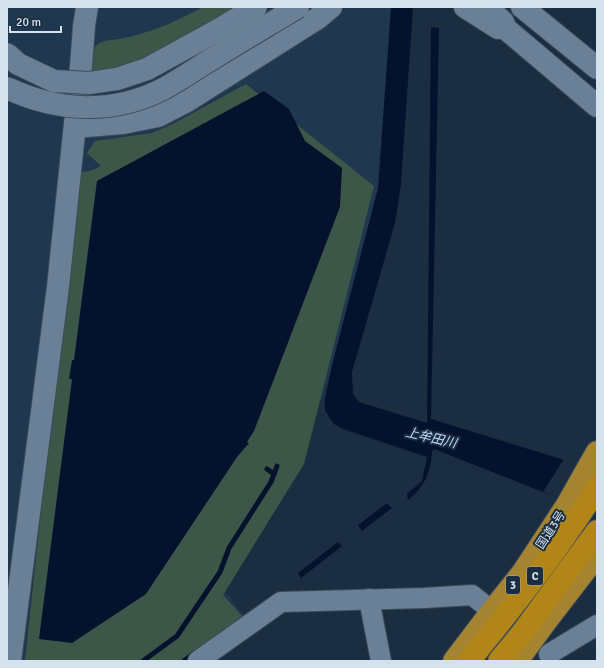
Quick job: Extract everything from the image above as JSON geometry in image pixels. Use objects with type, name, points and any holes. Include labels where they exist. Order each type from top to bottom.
[{"type":"highway","name":"国道3号","points":[[454,661],[523,572],[567,505],[594,458]]},
{"type":"highway","name":"C","points":[[469,661],[504,619],[586,507],[597,488]]},
{"type":"highway","name":"C","points":[[499,661],[522,633],[597,531]]},
{"type":"highway","points":[[517,661],[597,555]]},
{"type":"street","points":[[10,661],[59,280],[87,7]]},
{"type":"street","points":[[7,54],[18,64],[54,81],[89,83],[117,78],[147,69],[220,30],[256,7]]},
{"type":"street","points":[[7,88],[30,97],[58,105],[86,108],[112,106],[141,98],[165,88],[298,7]]},
{"type":"street","points":[[75,127],[123,123],[158,116],[187,101],[318,18],[331,7]]},
{"type":"street","points":[[465,7],[498,28],[506,29]]},
{"type":"street","points":[[487,7],[503,22],[506,29],[597,106]]},
{"type":"street","points":[[522,7],[597,68]]},
{"type":"street","points":[[198,661],[281,602],[424,598],[472,595],[492,611]]},
{"type":"street","points":[[369,599],[380,661]]},
{"type":"street","points":[[532,641],[552,658],[597,625]]},
{"type":"shaded area","points":[[7,7],[396,7],[374,244],[299,466],[220,584],[244,616],[181,661],[7,661]]},
{"type":"green space","points":[[203,7],[246,7],[148,58],[118,69],[86,71],[91,53],[100,43],[141,34],[173,22]]},
{"type":"green space","points":[[246,84],[374,186],[304,464],[223,595],[245,619],[189,661],[25,661],[54,390],[81,172],[90,171],[101,166],[87,153],[95,141],[152,133],[173,124]]},
{"type":"water","name":"上牟田川","points":[[391,7],[413,7],[401,184],[395,223],[352,372],[353,394],[359,402],[427,423],[431,27],[439,28],[431,419],[597,470],[597,511],[543,492],[434,449],[426,479],[414,495],[408,500],[407,494],[422,481],[427,457],[343,429],[334,424],[325,410],[325,399],[332,365],[378,188]]},
{"type":"water","points":[[264,91],[289,109],[305,141],[342,168],[340,207],[254,431],[247,442],[249,443],[237,457],[146,594],[72,643],[39,639],[72,379],[69,379],[72,360],[74,360],[97,181]]},
{"type":"water","points":[[387,503],[392,508],[362,531],[358,525]]},
{"type":"water","points":[[338,542],[342,546],[301,578],[298,573]]},
{"type":"pier","points":[[564,459],[593,468],[597,467],[597,513],[570,504],[571,502],[543,492]]},
{"type":"waterway","points":[[143,661],[177,636],[220,572],[229,548],[271,482],[277,466]]},
{"type":"waterway","points":[[267,469],[274,474]]},
{"type":"waterway","points":[[184,661],[193,654]]}]
